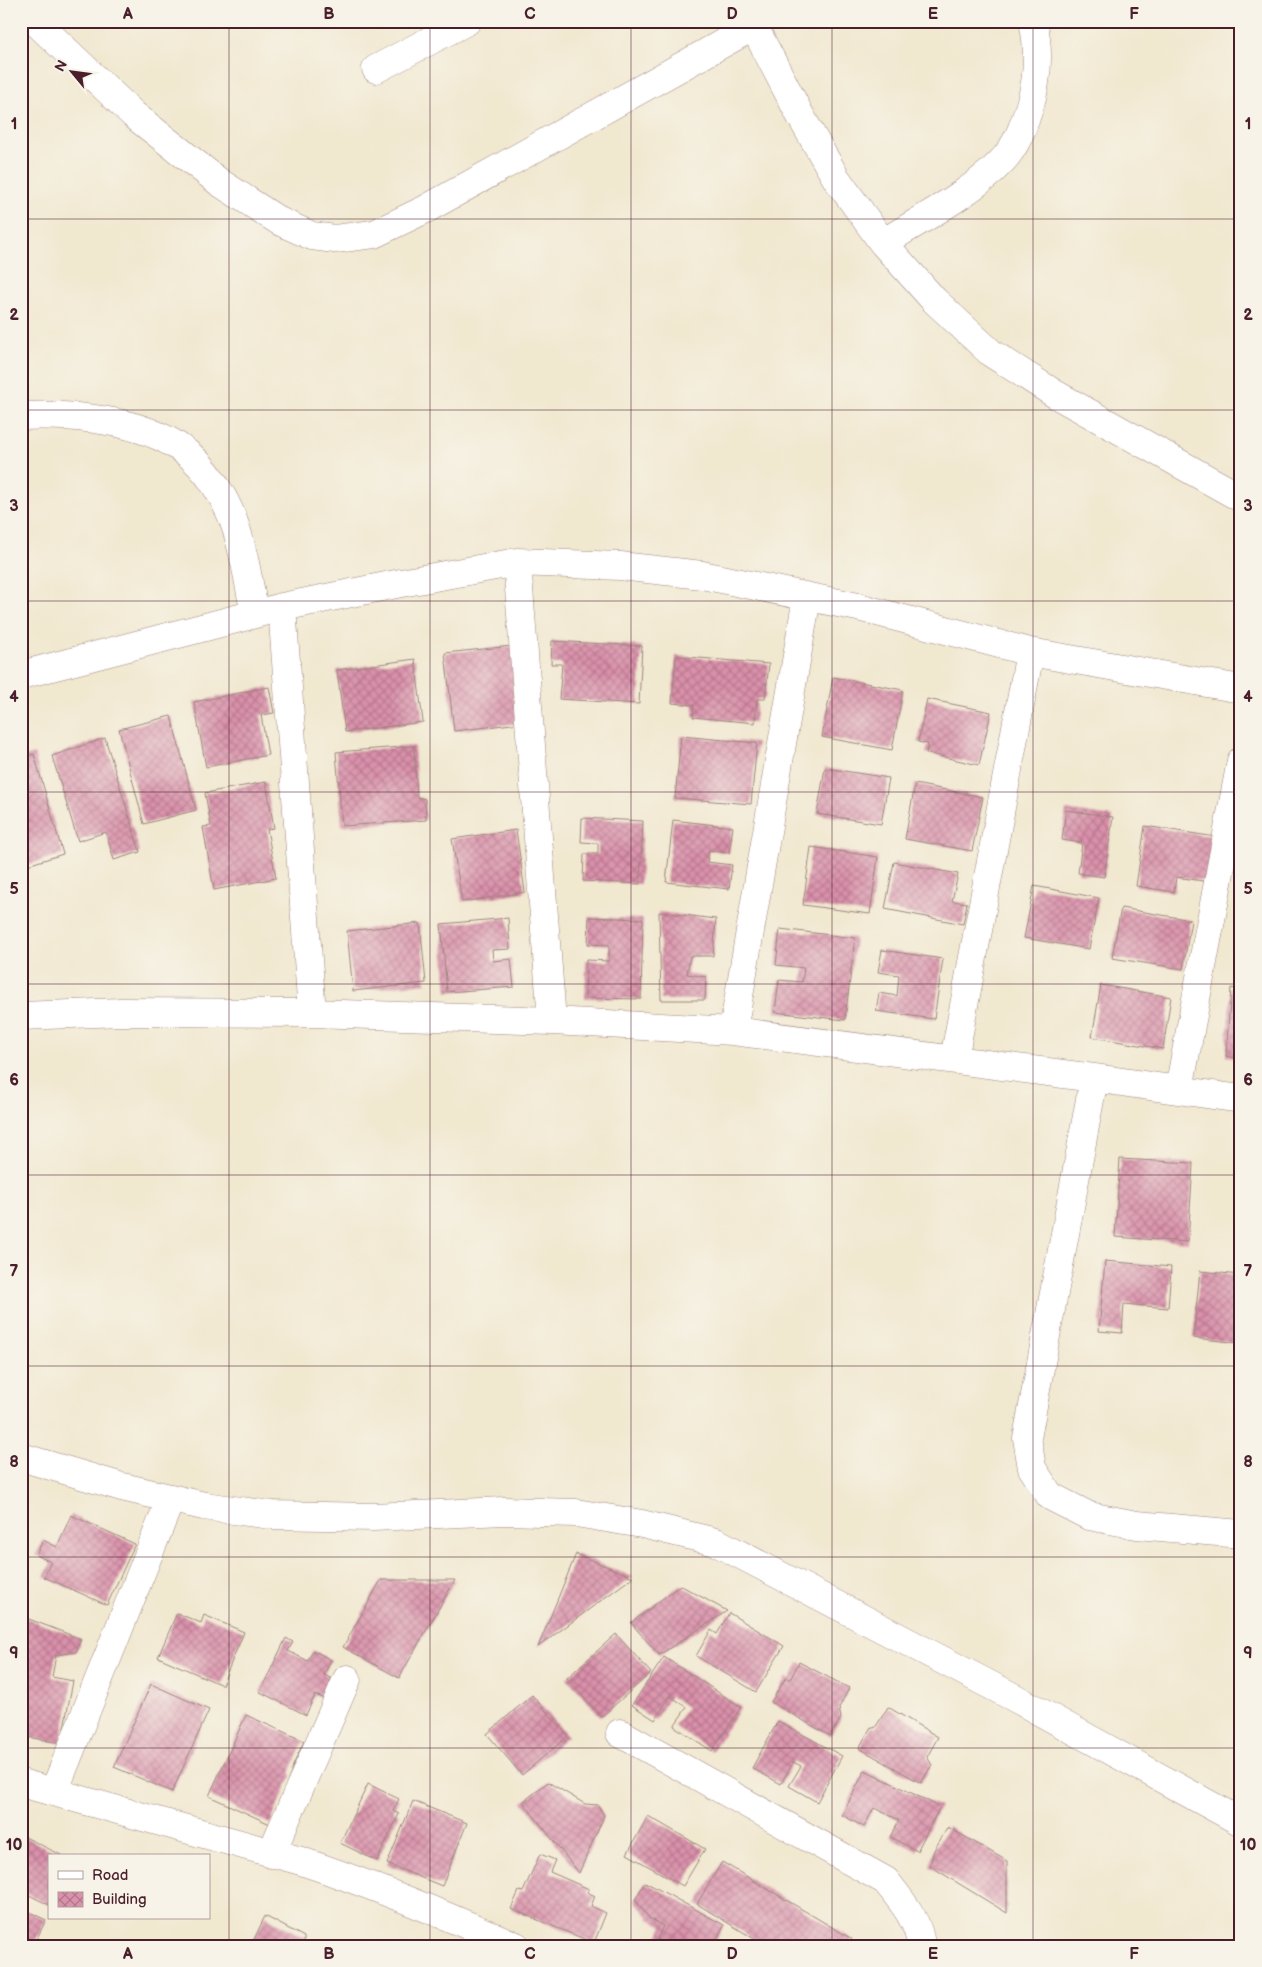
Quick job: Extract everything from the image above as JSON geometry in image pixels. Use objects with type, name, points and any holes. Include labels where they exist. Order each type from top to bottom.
[{"type":"street","points":[[35,21],[134,115],[219,182],[279,221],[312,236],[335,239],[374,234],[426,209],[752,24],[836,178],[883,242],[934,300],[991,353],[1055,394],[1212,484],[1241,498]]},
{"type":"street","points":[[376,70],[467,21]]},
{"type":"street","points":[[883,242],[979,182],[1009,153],[1023,126],[1036,85],[1036,36],[1033,21]]},
{"type":"street","points":[[21,416],[80,418],[123,423],[157,436],[183,449],[202,467],[217,487],[236,527],[255,614]]},
{"type":"street","points":[[1212,484],[1241,516]]},
{"type":"street","points":[[21,675],[282,607],[517,562],[620,566],[702,575],[858,607],[1030,652],[1241,689]]},
{"type":"street","points":[[517,562],[552,1021]]},
{"type":"street","points":[[733,1031],[807,597]]},
{"type":"street","points":[[282,607],[312,1013]]},
{"type":"street","points":[[954,1059],[1030,652]]},
{"type":"street","points":[[1179,1089],[1241,761]]},
{"type":"street","points":[[21,1016],[122,1012],[312,1013],[552,1021],[733,1031],[1179,1089],[1241,1099]]},
{"type":"street","points":[[1094,1078],[1028,1438],[1032,1468],[1050,1496],[1089,1516],[1137,1525],[1241,1534]]},
{"type":"street","points":[[21,1457],[122,1487],[204,1506],[271,1515],[374,1518],[504,1511],[576,1513],[642,1524],[716,1542],[1015,1698],[1241,1822]]},
{"type":"street","points":[[54,1792],[171,1498]]},
{"type":"street","points":[[271,1854],[348,1679]]},
{"type":"street","points":[[620,1733],[886,1881],[910,1913],[920,1935],[921,1946]]},
{"type":"street","points":[[21,1783],[338,1872],[401,1896],[516,1946]]},
{"type":"building","points":[[552,641],[642,646],[639,704],[559,699],[562,664],[551,664]]},
{"type":"building","points":[[512,646],[520,723],[454,731],[445,653]]},
{"type":"building","points":[[676,656],[769,664],[765,699],[757,699],[755,723],[693,717],[694,705],[672,703]]},
{"type":"building","points":[[415,659],[423,722],[345,732],[337,670]]},
{"type":"building","points":[[833,677],[903,690],[892,750],[822,737]]},
{"type":"building","points":[[269,687],[274,713],[261,715],[268,755],[206,767],[194,702]]},
{"type":"building","points":[[927,699],[991,712],[979,765],[926,753],[928,744],[918,742]]},
{"type":"building","points":[[171,716],[196,810],[144,824],[119,729]]},
{"type":"building","points":[[681,736],[757,743],[751,804],[675,798]]},
{"type":"building","points":[[105,738],[140,852],[114,860],[106,832],[78,841],[52,756]]},
{"type":"building","points":[[414,746],[417,797],[425,799],[426,820],[342,826],[336,752]]},
{"type":"building","points":[[34,754],[63,854],[21,867],[21,758]]},
{"type":"building","points":[[825,768],[889,778],[881,824],[817,814]]},
{"type":"building","points":[[266,782],[274,828],[267,829],[276,878],[214,890],[203,827],[211,826],[205,793]]},
{"type":"building","points":[[915,784],[983,797],[972,851],[905,839]]},
{"type":"building","points":[[1066,810],[1113,817],[1104,877],[1078,873],[1082,843],[1062,840]]},
{"type":"building","points":[[582,818],[643,821],[640,884],[583,881],[584,854],[598,854],[598,843],[581,842]]},
{"type":"building","points":[[673,820],[733,827],[729,853],[709,850],[707,862],[732,865],[729,889],[666,882]]},
{"type":"building","points":[[1145,826],[1216,837],[1210,882],[1176,877],[1174,892],[1136,886]]},
{"type":"building","points":[[516,830],[525,892],[462,902],[452,839]]},
{"type":"building","points":[[811,847],[878,857],[870,914],[803,905]]},
{"type":"building","points":[[894,862],[958,874],[952,901],[967,903],[963,924],[885,909]]},
{"type":"building","points":[[1034,886],[1099,898],[1089,949],[1024,938]]},
{"type":"building","points":[[1121,908],[1191,920],[1183,969],[1112,958]]},
{"type":"building","points":[[659,912],[716,919],[713,956],[690,956],[687,974],[706,977],[705,1000],[661,1000]]},
{"type":"building","points":[[589,917],[643,919],[641,999],[585,998],[586,960],[609,961],[609,945],[588,944]]},
{"type":"building","points":[[508,918],[510,949],[492,950],[493,961],[511,959],[514,987],[447,992],[441,924]]},
{"type":"building","points":[[420,923],[426,983],[353,991],[347,931]]},
{"type":"building","points":[[780,929],[855,938],[845,1020],[775,1012],[779,980],[802,982],[804,968],[776,965]]},
{"type":"building","points":[[882,950],[943,959],[934,1019],[876,1011],[879,993],[897,996],[899,975],[878,972]]},
{"type":"building","points":[[1101,985],[1171,997],[1163,1049],[1092,1037]]},
{"type":"building","points":[[1231,988],[1241,990],[1241,1059],[1226,1056]]},
{"type":"building","points":[[1120,1159],[1193,1163],[1188,1242],[1115,1237]]},
{"type":"building","points":[[1105,1261],[1171,1267],[1168,1308],[1124,1304],[1122,1333],[1099,1331]]},
{"type":"building","points":[[1200,1271],[1241,1275],[1241,1343],[1193,1338]]},
{"type":"building","points":[[71,1515],[135,1544],[107,1605],[44,1577],[51,1562],[36,1555],[43,1540],[57,1547]]},
{"type":"building","points":[[576,1554],[633,1577],[538,1647]]},
{"type":"building","points":[[381,1580],[455,1580],[399,1678],[343,1647]]},
{"type":"building","points":[[680,1585],[727,1611],[659,1655],[631,1623]]},
{"type":"building","points":[[177,1613],[201,1623],[204,1615],[244,1632],[222,1685],[158,1657]]},
{"type":"building","points":[[729,1613],[784,1646],[756,1692],[696,1656],[711,1630],[717,1634]]},
{"type":"building","points":[[21,1616],[81,1639],[76,1652],[56,1655],[52,1677],[73,1681],[61,1743],[21,1736]]},
{"type":"building","points":[[616,1634],[651,1673],[601,1717],[567,1678]]},
{"type":"building","points":[[286,1638],[293,1642],[288,1651],[308,1661],[313,1650],[331,1660],[324,1675],[337,1681],[328,1700],[315,1695],[306,1715],[260,1692]]},
{"type":"building","points":[[664,1657],[741,1707],[712,1751],[674,1726],[687,1707],[670,1696],[655,1720],[632,1705]]},
{"type":"building","points":[[799,1662],[849,1688],[839,1708],[841,1718],[830,1736],[771,1702],[786,1677],[790,1680]]},
{"type":"building","points":[[151,1684],[209,1710],[172,1792],[114,1767]]},
{"type":"building","points":[[532,1695],[568,1736],[522,1775],[487,1734]]},
{"type":"building","points":[[888,1707],[938,1737],[927,1757],[932,1765],[921,1783],[859,1748],[871,1727],[875,1728]]},
{"type":"building","points":[[246,1715],[304,1741],[291,1770],[291,1777],[270,1824],[209,1796]]},
{"type":"building","points":[[778,1721],[842,1756],[817,1802],[789,1786],[801,1766],[793,1762],[781,1784],[752,1768]]},
{"type":"building","points":[[865,1770],[940,1807],[917,1851],[890,1837],[899,1820],[874,1808],[864,1827],[842,1815]]},
{"type":"building","points":[[548,1782],[585,1804],[598,1805],[604,1816],[579,1873],[523,1802]]},
{"type":"building","points":[[368,1784],[399,1799],[393,1811],[399,1814],[377,1861],[340,1843]]},
{"type":"building","points":[[413,1801],[467,1823],[442,1886],[387,1864]]},
{"type":"building","points":[[648,1816],[705,1849],[683,1886],[627,1854]]},
{"type":"building","points":[[948,1827],[1007,1861],[1007,1913],[930,1866],[934,1850]]},
{"type":"building","points":[[21,1835],[59,1854],[48,1854],[48,1904],[21,1891]]},
{"type":"building","points":[[540,1854],[555,1860],[550,1872],[589,1889],[587,1892],[595,1896],[591,1906],[606,1913],[594,1943],[511,1909],[519,1891],[523,1892]]},
{"type":"building","points":[[722,1862],[852,1939],[847,1946],[766,1946],[697,1904]]},
{"type":"building","points":[[645,1882],[724,1925],[715,1943],[721,1946],[669,1946],[657,1939],[663,1926],[649,1918],[635,1900]]},
{"type":"building","points":[[21,1908],[46,1920],[33,1946],[21,1946]]},
{"type":"building","points":[[265,1916],[304,1937],[304,1943],[310,1946],[251,1946]]}]
